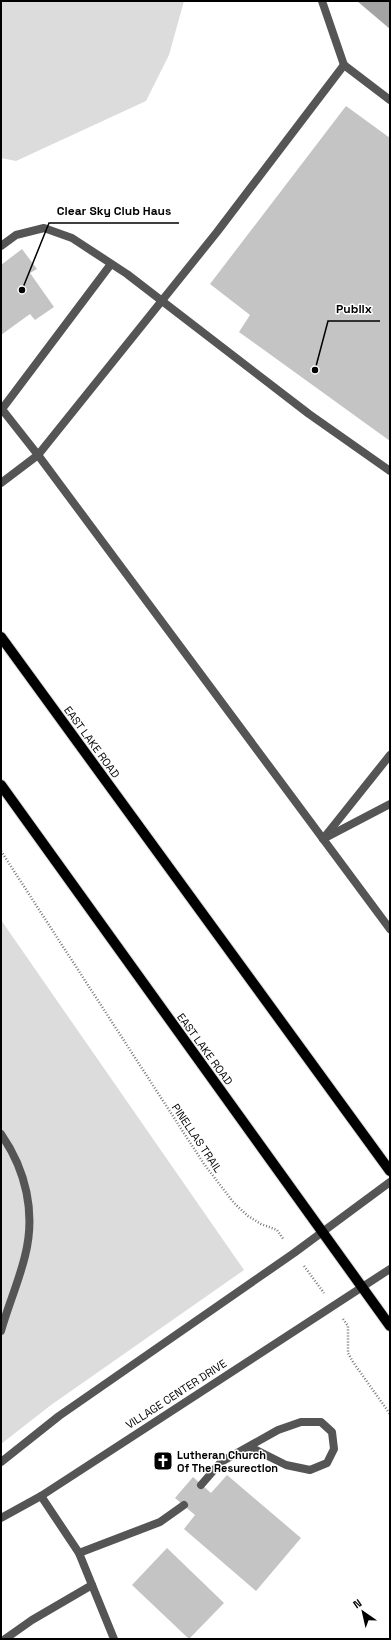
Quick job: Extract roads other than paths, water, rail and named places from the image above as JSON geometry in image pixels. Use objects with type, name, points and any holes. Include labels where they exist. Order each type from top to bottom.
[{"type":"main road","name":"EAST LAKE ROAD","points":[[1,637],[390,1171]]},
{"type":"main road","name":"EAST LAKE ROAD","points":[[1,786],[390,1326]]},
{"type":"street","points":[[322,1],[344,65],[390,100]]},
{"type":"street","points":[[1,483],[38,455],[217,232],[344,65]]},
{"type":"street","points":[[1,246],[16,234],[44,228],[72,238],[127,274],[161,302],[309,414],[390,471]]},
{"type":"street","points":[[111,264],[1,409],[38,455],[390,929]]},
{"type":"street","points":[[323,839],[390,755]]},
{"type":"street","points":[[323,839],[390,804]]},
{"type":"street","points":[[1,1134],[20,1169],[27,1189],[30,1212],[29,1236],[25,1256],[1,1332]]},
{"type":"street","points":[[1,1462],[59,1416],[294,1253],[390,1182]]},
{"type":"street","name":"VILLAGE CENTER DRIVE","points":[[1,1518],[41,1496],[390,1269]]},
{"type":"street","points":[[201,1485],[221,1462],[278,1430],[301,1422],[321,1422],[332,1432],[334,1449],[327,1463],[310,1470],[286,1465],[250,1447]]},
{"type":"street","points":[[41,1496],[79,1553],[114,1639]]},
{"type":"street","points":[[79,1553],[160,1522],[184,1505]]},
{"type":"street","points":[[5,1639],[32,1620],[92,1585]]},
{"type":"place","name":"Clear Sky Club Haus","points":[[22,290]]},
{"type":"place","name":"Publix","points":[[315,370]]},
{"type":"place","name":"Lutheran Church Of The Resurection","points":[[163,1461]]}]
